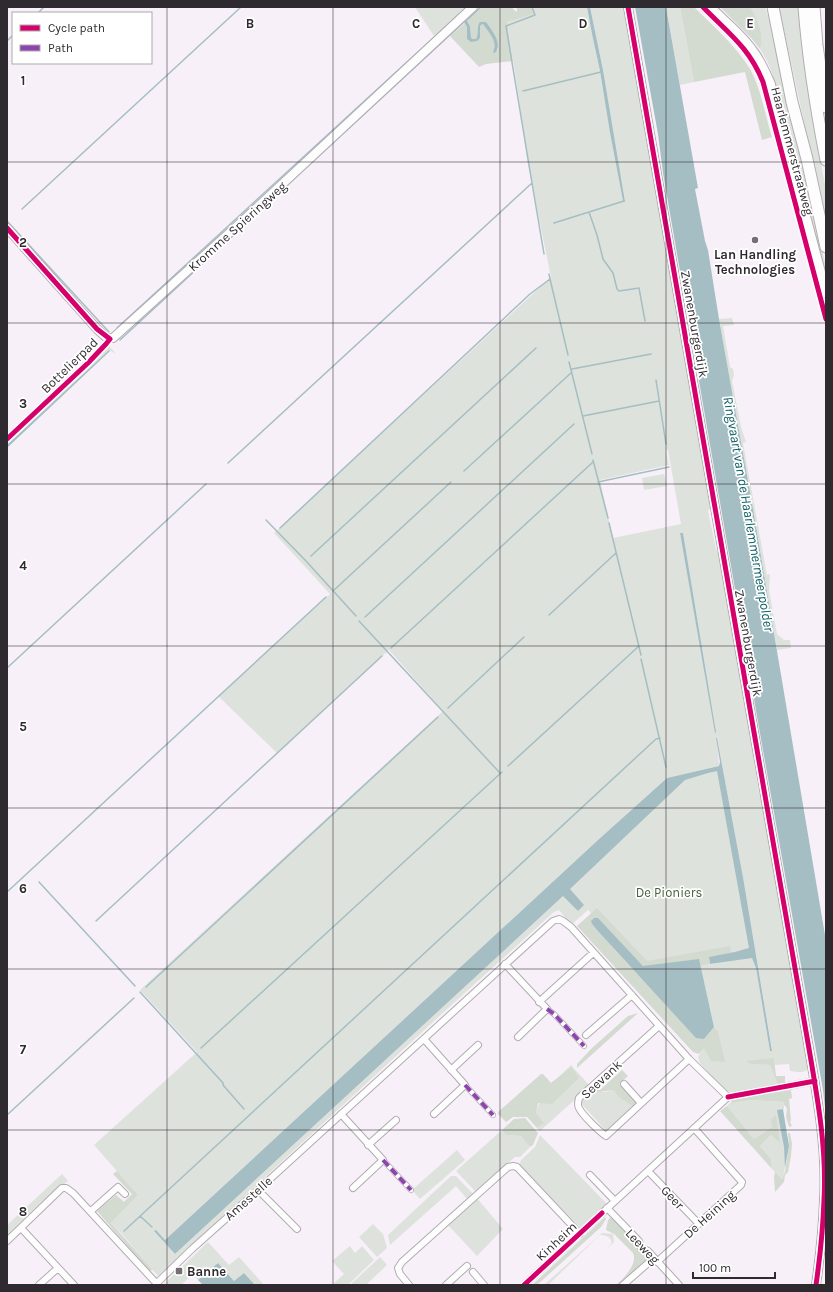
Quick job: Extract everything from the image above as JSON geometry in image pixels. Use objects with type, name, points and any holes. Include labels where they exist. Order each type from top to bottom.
[{"type":"highway","points":[[772,7],[776,19],[792,102],[826,247]]},
{"type":"highway","points":[[804,7],[814,91],[826,160]]},
{"type":"highway","points":[[814,7],[817,44],[826,107]]},
{"type":"main road","name":"Haarlemmerstraatweg","points":[[710,7],[735,30],[752,49],[762,65],[770,83],[826,293]]},
{"type":"street","name":"Kromme Spieringweg","points":[[7,228],[97,328],[108,338],[114,338],[473,7]]},
{"type":"street","name":"Zwanenburgerdijk","points":[[628,7],[815,1080],[821,1124],[824,1164],[824,1200],[820,1256],[816,1285]]},
{"type":"street","name":"Amestelle","points":[[157,1284],[192,1248],[258,1190],[553,920],[559,919],[563,921],[593,953]]},
{"type":"street","points":[[540,1002],[593,953],[689,1059],[728,1098]]},
{"type":"street","points":[[505,964],[584,1046]]},
{"type":"street","points":[[586,1035],[632,995]]},
{"type":"street","points":[[518,1037],[547,1009]]},
{"type":"street","name":"Seevank","points":[[659,1026],[579,1098],[579,1109],[606,1136],[689,1059]]},
{"type":"street","points":[[424,1039],[493,1115]]},
{"type":"street","points":[[451,1070],[478,1045]]},
{"type":"street","name":"Kinheim","points":[[524,1285],[728,1098],[815,1080]]},
{"type":"street","name":"Seevank","points":[[624,1084],[641,1103]]},
{"type":"street","points":[[434,1114],[465,1085]]},
{"type":"street","points":[[340,1114],[411,1190]]},
{"type":"street","points":[[368,1144],[396,1120]]},
{"type":"street","name":"De Heining","points":[[623,1285],[699,1224],[741,1185],[742,1182],[694,1128]]},
{"type":"street","points":[[353,1188],[382,1160]]},
{"type":"street","name":"Kinheim","points":[[409,1285],[400,1274],[398,1268],[402,1262],[508,1167],[517,1167],[580,1234]]},
{"type":"street","name":"Geer","points":[[648,1170],[699,1224]]},
{"type":"street","points":[[590,1175],[615,1201]]},
{"type":"street","points":[[91,1211],[118,1187],[125,1194]]},
{"type":"street","points":[[7,1241],[62,1188],[66,1188],[73,1192],[157,1284]]},
{"type":"street","points":[[258,1190],[297,1229]]},
{"type":"street","name":"Leeweg","points":[[607,1208],[639,1241],[641,1248],[648,1251],[679,1285]]},
{"type":"street","points":[[21,1228],[74,1285]]},
{"type":"street","points":[[446,1285],[467,1266]]},
{"type":"street","points":[[39,1285],[58,1268]]},
{"type":"street","points":[[473,1272],[484,1285]]},
{"type":"green space","points":[[415,7],[469,7],[434,36]]},
{"type":"green space","name":"De Pioniers","points":[[531,7],[587,7],[624,202],[603,70],[590,7],[625,7],[659,197],[658,205],[661,207],[711,507],[708,511],[716,549],[719,555],[735,638],[735,651],[738,654],[743,697],[747,707],[755,750],[753,757],[759,794],[763,799],[810,1067],[804,1072],[790,1071],[789,1064],[775,1065],[774,1058],[751,1064],[770,1065],[778,1085],[735,1094],[726,1090],[716,1081],[700,1063],[698,1057],[704,1047],[711,1061],[724,1061],[718,1031],[714,1027],[700,966],[752,957],[756,968],[770,1051],[772,1050],[743,877],[717,738],[719,766],[667,778],[165,1240],[156,1231],[154,1231],[175,1254],[563,895],[578,911],[580,909],[569,889],[684,777],[719,768],[752,951],[644,971],[588,910],[571,925],[559,910],[554,912],[158,1276],[111,1223],[138,1195],[94,1145],[197,1052],[140,990],[443,711],[389,650],[277,753],[218,696],[330,594],[274,533],[551,277],[527,160],[507,22],[533,14]],"holes":[[[666,450],[668,450],[681,524],[613,538],[600,480],[669,465]],[[680,533],[683,533],[716,732]]]},
{"type":"green space","points":[[666,7],[680,7],[694,82],[680,85]]},
{"type":"green space","points":[[750,7],[765,7],[769,19],[787,103],[803,163],[826,267],[826,278],[773,76],[760,49],[761,33]]},
{"type":"green space","points":[[779,7],[798,7],[808,94],[826,190],[826,223]]},
{"type":"green space","points":[[732,318],[734,325],[723,326],[730,367],[733,369],[734,375],[732,381],[741,427],[746,442],[743,443],[767,575],[770,574],[769,590],[777,634],[784,640],[790,640],[791,648],[777,650],[719,319]]},
{"type":"green space","points":[[108,344],[116,354],[109,350],[7,445],[7,441],[80,373]]},
{"type":"green space","points":[[664,474],[667,486],[644,490],[642,478]]},
{"type":"green space","points":[[571,1065],[590,1086],[540,1131],[537,1128],[543,1123],[536,1113],[538,1106],[550,1087]]},
{"type":"green space","points":[[591,1090],[605,1092],[613,1090],[634,1107],[607,1132],[579,1101]]},
{"type":"green space","points":[[751,1100],[784,1102],[784,1109],[780,1109],[785,1155],[784,1173],[782,1179],[772,1169],[771,1159],[760,1146],[771,1135],[780,1142],[772,1127],[754,1139],[727,1106],[731,1102]]},
{"type":"green space","points":[[502,1130],[506,1135],[521,1136],[530,1147],[520,1157],[515,1157],[475,1191],[456,1171]]},
{"type":"green space","points":[[540,1135],[607,1204],[581,1228],[519,1166],[521,1160],[535,1147]]},
{"type":"green space","points":[[457,1150],[465,1160],[420,1199],[412,1190]]},
{"type":"green space","points":[[62,1174],[68,1181],[39,1204],[7,1235],[7,1225]]},
{"type":"green space","points":[[451,1176],[456,1176],[474,1195],[468,1200],[456,1186],[390,1245],[388,1235]]},
{"type":"green space","points":[[476,1197],[503,1229],[477,1256],[447,1224]]},
{"type":"green space","points":[[373,1224],[383,1234],[387,1248],[377,1257],[359,1237]]},
{"type":"green space","points":[[602,1233],[613,1234],[614,1242],[607,1249],[611,1244],[610,1238],[600,1235],[548,1285],[544,1285]]},
{"type":"green space","points":[[208,1242],[229,1265],[239,1257],[264,1285],[255,1285],[244,1273],[234,1281],[218,1263],[198,1280],[193,1274],[181,1285],[167,1285],[165,1283]]},
{"type":"green space","points":[[350,1246],[355,1253],[362,1246],[374,1260],[348,1285],[332,1285],[344,1274],[332,1261]]},
{"type":"green space","points":[[380,1257],[387,1265],[366,1285],[350,1285]]},
{"type":"shaded area","points":[[482,7],[513,7],[513,9],[517,12],[517,7],[531,7],[534,14],[507,22],[513,61],[486,64],[479,67],[450,36],[465,23],[471,42],[480,38],[480,26],[483,24],[494,40],[486,22],[478,25],[476,39],[472,39],[470,26],[467,21]],"holes":[[[494,40],[498,49],[493,52]]]},
{"type":"shaded area","points":[[680,7],[694,7],[724,36],[744,60],[757,85],[772,137],[762,140],[745,72],[694,82]]},
{"type":"shaded area","points":[[720,7],[750,7],[758,22],[761,33],[762,38],[760,49],[752,39]]},
{"type":"shaded area","points":[[597,908],[647,961],[730,946],[731,953],[709,957],[710,964],[700,966],[699,959],[645,967],[598,918],[592,924],[627,963],[704,1039],[714,1027],[718,1031],[725,1062],[711,1061],[704,1048],[699,1054],[693,1052],[577,926]]},
{"type":"shaded area","points":[[638,1013],[577,1068],[577,1064],[591,1049],[628,1016]]},
{"type":"shaded area","points":[[774,1058],[776,1076],[785,1076],[785,1084],[778,1085],[770,1065],[751,1064],[746,1061]]},
{"type":"shaded area","points":[[571,1067],[579,1078],[552,1104],[538,1103],[536,1113],[544,1123],[537,1128],[527,1117],[513,1117],[506,1122],[498,1114],[498,1112],[541,1074],[543,1074],[551,1083]]},
{"type":"shaded area","points":[[622,1070],[628,1076],[619,1084],[637,1104],[634,1107],[619,1097],[613,1090],[598,1092],[591,1090],[594,1088],[600,1090]]},
{"type":"shaded area","points":[[791,1090],[792,1098],[789,1099],[790,1122],[792,1126],[789,1127],[786,1117],[787,1108],[784,1105],[784,1102],[751,1100],[731,1102],[734,1099]]},
{"type":"shaded area","points":[[727,1106],[754,1139],[772,1127],[771,1119],[776,1115],[780,1143],[771,1135],[760,1146],[771,1159],[772,1169],[720,1111]]},
{"type":"shaded area","points":[[525,1118],[538,1133],[533,1145],[530,1147],[521,1136],[506,1135],[502,1130],[514,1119]]},
{"type":"shaded area","points":[[788,1133],[790,1133],[792,1144],[788,1172],[785,1175],[784,1182],[775,1192],[775,1172],[782,1179],[785,1172],[789,1146]]},
{"type":"shaded area","points":[[117,1171],[138,1195],[111,1223],[153,1270],[149,1271],[97,1211],[116,1195],[124,1202],[132,1194],[113,1174]]},
{"type":"shaded area","points":[[612,1216],[637,1242],[639,1250],[646,1251],[649,1255],[648,1258],[619,1285],[616,1285],[623,1279],[632,1266],[634,1257],[633,1253],[614,1234],[606,1230],[608,1220]]},
{"type":"shaded area","points":[[605,1217],[606,1219],[601,1227],[537,1285],[532,1285]]},
{"type":"water","points":[[480,7],[482,7],[467,21],[470,26],[471,37],[472,39],[476,39],[480,22],[486,22],[496,37],[498,45],[495,53],[493,52],[494,41],[483,24],[480,26],[480,38],[477,41],[471,42],[467,39],[467,27],[464,22]]},
{"type":"water","points":[[587,7],[590,7],[603,70],[625,202],[623,201]]},
{"type":"water","name":"Ringvaart van de Haarlemmermeerpolder","points":[[635,7],[666,7],[698,188],[695,189],[708,250],[826,941],[826,1116],[823,1090]]},
{"type":"water","points":[[109,350],[110,351],[7,448],[7,445]]},
{"type":"water","points":[[680,533],[683,533],[715,733]]},
{"type":"water","points":[[716,738],[743,877],[772,1051],[770,1051],[756,968],[752,958],[710,964],[709,957],[749,948],[717,771],[685,780],[570,889],[584,905],[578,911],[563,896],[175,1254],[154,1231],[156,1230],[165,1240],[667,778],[719,766],[720,762]]},
{"type":"water","points":[[594,918],[598,918],[643,966],[699,959],[714,1027],[704,1039],[696,1038],[597,930],[591,921]]},
{"type":"water","points":[[783,1109],[789,1146],[785,1168],[784,1147],[777,1110]]},
{"type":"water","points":[[218,1263],[234,1281],[244,1273],[255,1285],[203,1285],[198,1280]]},
{"type":"waterway","points":[[39,12],[44,7]]},
{"type":"waterway","points":[[22,209],[241,7]]},
{"type":"waterway","points":[[117,328],[467,7]]},
{"type":"waterway","points":[[228,463],[532,183],[506,26],[535,15],[532,7]]},
{"type":"waterway","points":[[120,340],[465,21]]},
{"type":"waterway","points":[[7,41],[12,36]]},
{"type":"waterway","points":[[523,91],[601,72]]},
{"type":"waterway","points":[[532,183],[544,254]]},
{"type":"waterway","points":[[554,223],[624,201]]},
{"type":"waterway","points":[[589,212],[603,259],[613,273],[617,289],[619,291],[639,288],[645,321]]},
{"type":"waterway","points":[[7,221],[109,332]]},
{"type":"waterway","points":[[280,528],[530,294],[550,279],[549,274]]},
{"type":"waterway","points":[[550,279],[568,355]]},
{"type":"waterway","points":[[311,556],[536,348]]},
{"type":"waterway","points":[[572,369],[651,354]]},
{"type":"waterway","points":[[569,362],[592,454]]},
{"type":"waterway","points":[[464,471],[572,372]]},
{"type":"waterway","points":[[656,380],[666,444]]},
{"type":"waterway","points":[[583,416],[659,401]]},
{"type":"waterway","points":[[365,617],[574,424]]},
{"type":"waterway","points":[[593,460],[608,518]]},
{"type":"waterway","points":[[391,648],[593,462]]},
{"type":"waterway","points":[[598,482],[669,467]]},
{"type":"waterway","points":[[333,591],[451,482]]},
{"type":"waterway","points":[[7,668],[206,484]]},
{"type":"waterway","points":[[266,520],[356,616]]},
{"type":"waterway","points":[[609,523],[641,655]]},
{"type":"waterway","points":[[549,615],[616,553]]},
{"type":"waterway","points":[[7,892],[326,597]]},
{"type":"waterway","points":[[359,621],[500,773]]},
{"type":"waterway","points":[[448,708],[524,637]]},
{"type":"waterway","points":[[508,766],[639,646]]},
{"type":"waterway","points":[[96,921],[382,656]]},
{"type":"waterway","points":[[641,659],[666,767]]},
{"type":"waterway","points":[[146,987],[438,717]]},
{"type":"waterway","points":[[124,1231],[656,739],[660,738]]},
{"type":"waterway","points":[[201,1048],[502,772]]},
{"type":"waterway","points":[[39,882],[135,986]]},
{"type":"waterway","points":[[140,992],[223,1083],[223,1085],[244,1109]]},
{"type":"waterway","points":[[7,1115],[134,998]]},
{"type":"waterway","points":[[140,1216],[152,1227]]},
{"type":"marked path","points":[[547,1009],[554,1014],[584,1046]]},
{"type":"marked path","points":[[465,1085],[493,1115]]},
{"type":"marked path","points":[[383,1160],[411,1190]]},
{"type":"cycle path","points":[[628,7],[818,1102],[823,1141],[825,1180],[824,1211],[816,1285]]},
{"type":"cycle path","points":[[703,7],[737,41],[751,59],[763,82],[826,319]]},
{"type":"cycle path","name":"Bottelierpad","points":[[7,228],[97,329],[110,339],[88,363],[7,439]]},
{"type":"cycle path","points":[[728,1097],[815,1081]]},
{"type":"cycle path","points":[[524,1285],[602,1213]]},
{"type":"place","name":"Lan Handling Technologies","points":[[755,240]]},
{"type":"place","name":"Banne","points":[[179,1271]]}]
